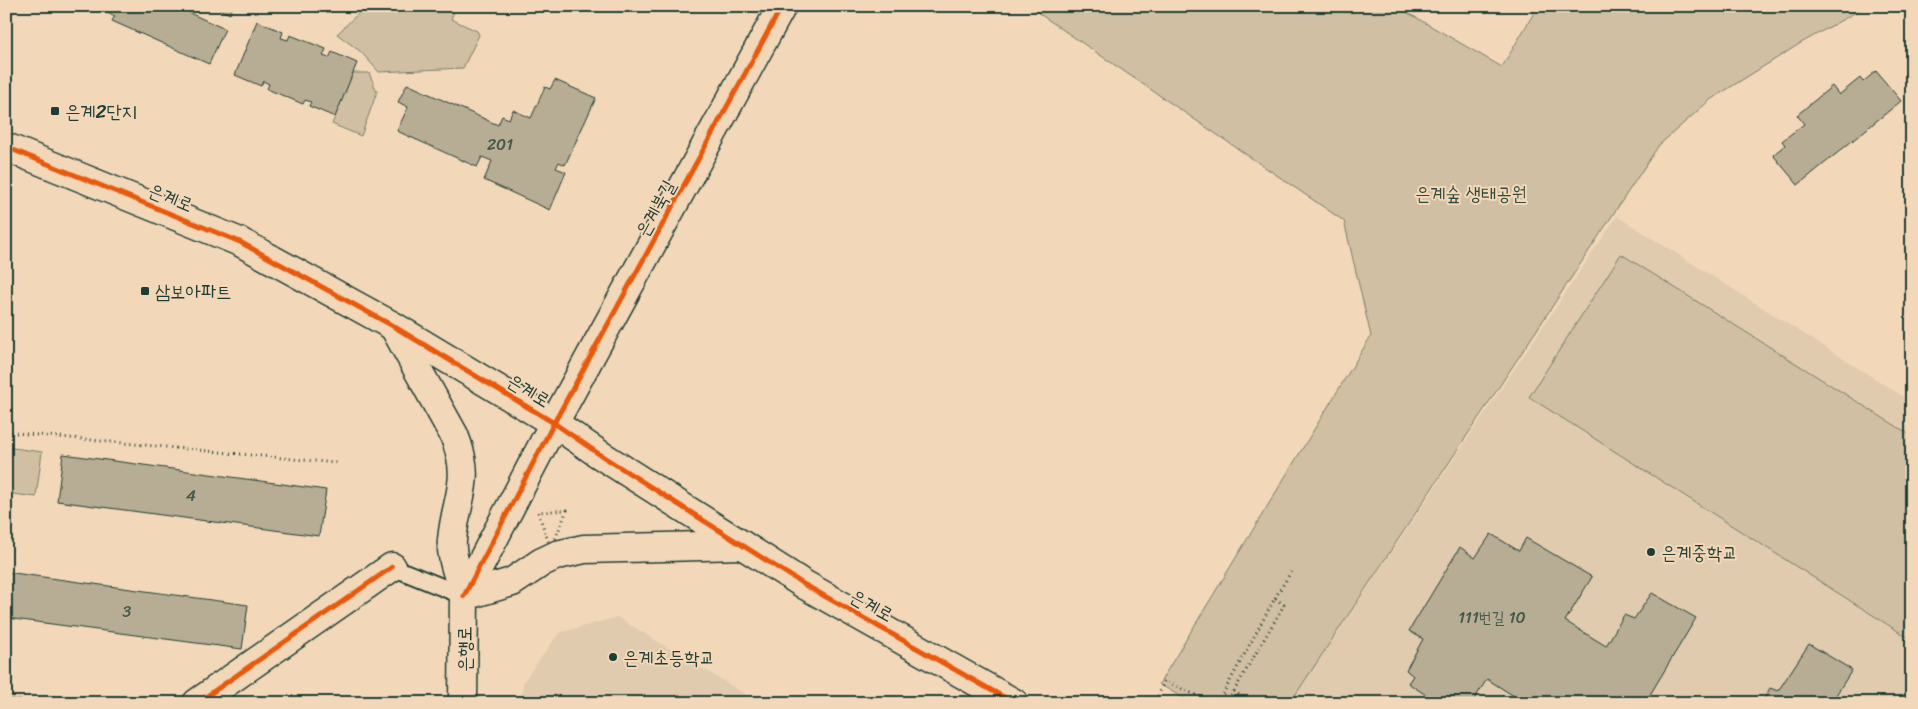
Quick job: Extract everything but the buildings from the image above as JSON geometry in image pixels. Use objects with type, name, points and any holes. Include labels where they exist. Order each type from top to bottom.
[{"type":"street","name":"은계북길","points":[[464,596],[554,423],[782,6]]},
{"type":"street","name":"은계로","points":[[6,147],[240,242],[393,326],[554,423],[599,454],[805,585],[1014,703]]},
{"type":"street","points":[[393,326],[454,435],[462,459],[462,492],[452,539],[452,548],[464,596],[512,582],[542,562],[584,549],[742,545]]},
{"type":"street","points":[[197,703],[392,567]]},
{"type":"street","name":"은행로","points":[[463,703],[464,596]]},
{"type":"lane","points":[[392,567],[464,596]]},
{"type":"path","points":[[6,432],[336,462]]},
{"type":"path","points":[[1158,696],[1164,681],[1216,703],[1291,572]]},
{"type":"path","points":[[1227,703],[1284,605],[1275,598]]},
{"type":"path","points":[[1234,691],[1251,703]]},
{"type":"shaded area","name":"은계중학교","points":[[1617,216],[1912,402],[1912,703],[1290,703]]},
{"type":"shaded area","name":"은계초등학교","points":[[617,617],[760,703],[522,703],[523,682],[559,633]]},
{"type":"green space","points":[[366,6],[456,6],[451,19],[477,31],[479,35],[463,68],[379,72],[361,52],[337,34]]},
{"type":"green space","name":"은계숲 생태공원","points":[[1028,6],[1396,6],[1502,67],[1538,6],[1867,6],[1801,43],[1710,100],[1659,145],[1290,703],[1192,703],[1159,684],[1371,336],[1344,221]]},
{"type":"green space","points":[[353,73],[369,73],[377,92],[361,136],[332,124]]},
{"type":"green space","points":[[1621,254],[1912,436],[1912,640],[1529,397]]},
{"type":"green space","points":[[6,447],[42,452],[36,497],[6,493]]},
{"type":"cycle path","points":[[464,596],[554,423],[782,6]]},
{"type":"cycle path","points":[[6,147],[240,242],[393,326],[554,423],[599,454],[805,585],[1014,703]]},
{"type":"cycle path","points":[[197,703],[392,567]]},
{"type":"place","name":"은계2단지","points":[[55,111]]},
{"type":"place","name":"삼보아파트","points":[[145,291]]},
{"type":"place","name":"은계중학교","points":[[1651,552]]},
{"type":"place","name":"은계초등학교","points":[[613,657]]}]
